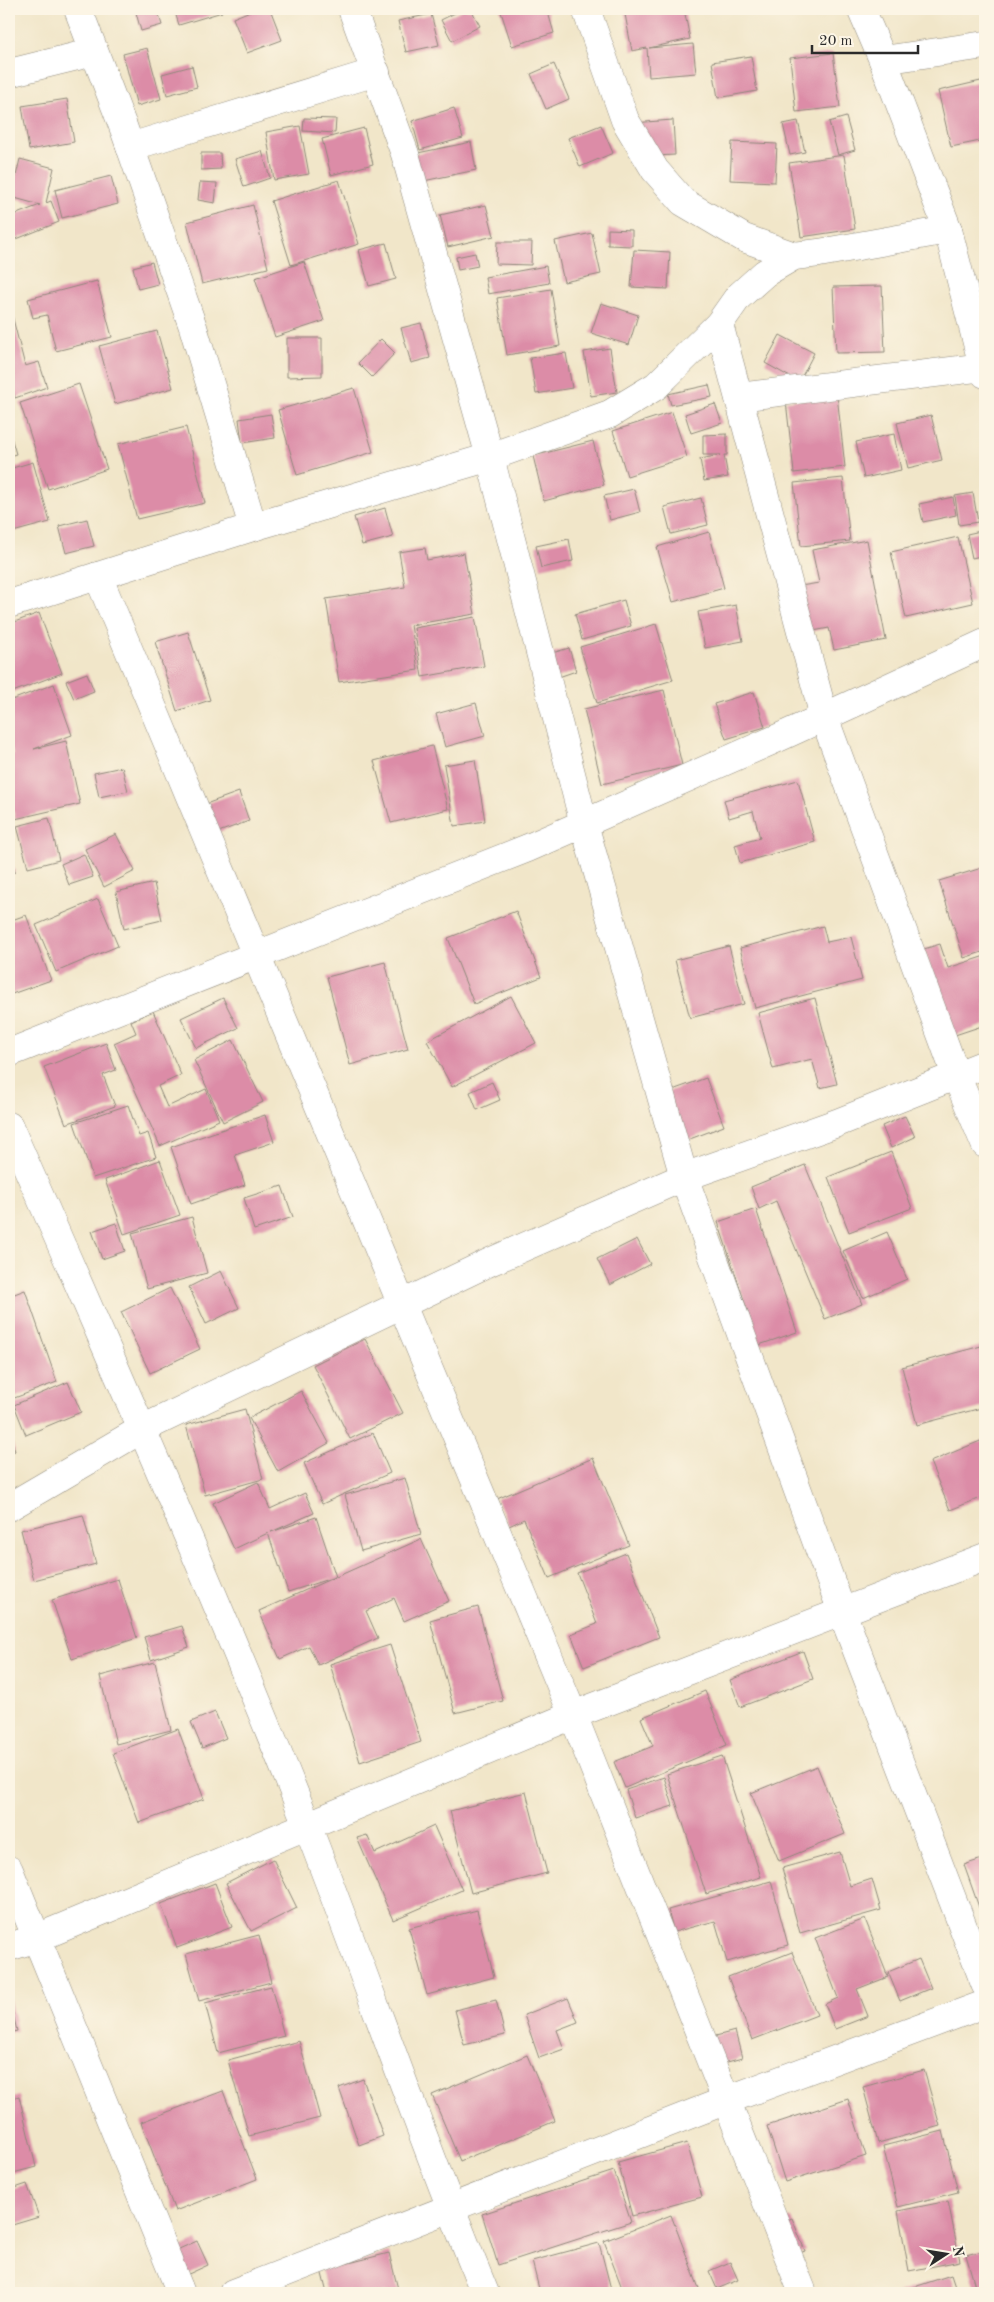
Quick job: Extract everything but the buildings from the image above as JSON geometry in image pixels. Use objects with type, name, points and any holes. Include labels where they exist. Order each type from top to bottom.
[{"type":"street","points":[[78,9],[130,147],[193,327],[253,527]]},
{"type":"street","points":[[352,9],[406,154],[490,457],[584,824],[684,1177],[842,1612],[985,1984]]},
{"type":"street","points":[[586,9],[625,120],[655,170],[683,202],[744,238],[794,256],[819,254],[948,230]]},
{"type":"street","points":[[739,397],[984,371],[948,230],[883,60],[861,9]]},
{"type":"street","points":[[883,60],[985,45]]},
{"type":"street","points":[[9,73],[94,52]]},
{"type":"street","points":[[130,147],[376,72]]},
{"type":"street","points":[[9,604],[253,527],[490,457],[610,414],[656,386],[719,324],[738,297],[765,273],[794,256]]},
{"type":"street","points":[[719,324],[824,717],[956,1075],[985,1144]]},
{"type":"street","points":[[98,576],[573,1715],[803,2293]]},
{"type":"street","points":[[9,1052],[584,824],[985,643]]},
{"type":"street","points":[[9,1507],[142,1429],[401,1303],[492,1261],[684,1177],[837,1123],[985,1064]]},
{"type":"street","points":[[9,1126],[142,1429],[307,1826],[450,2208],[485,2293]]},
{"type":"street","points":[[9,1947],[37,1938],[573,1715],[985,1557]]},
{"type":"street","points":[[9,1870],[181,2293]]},
{"type":"street","points":[[233,2293],[727,2100],[985,2004]]}]
